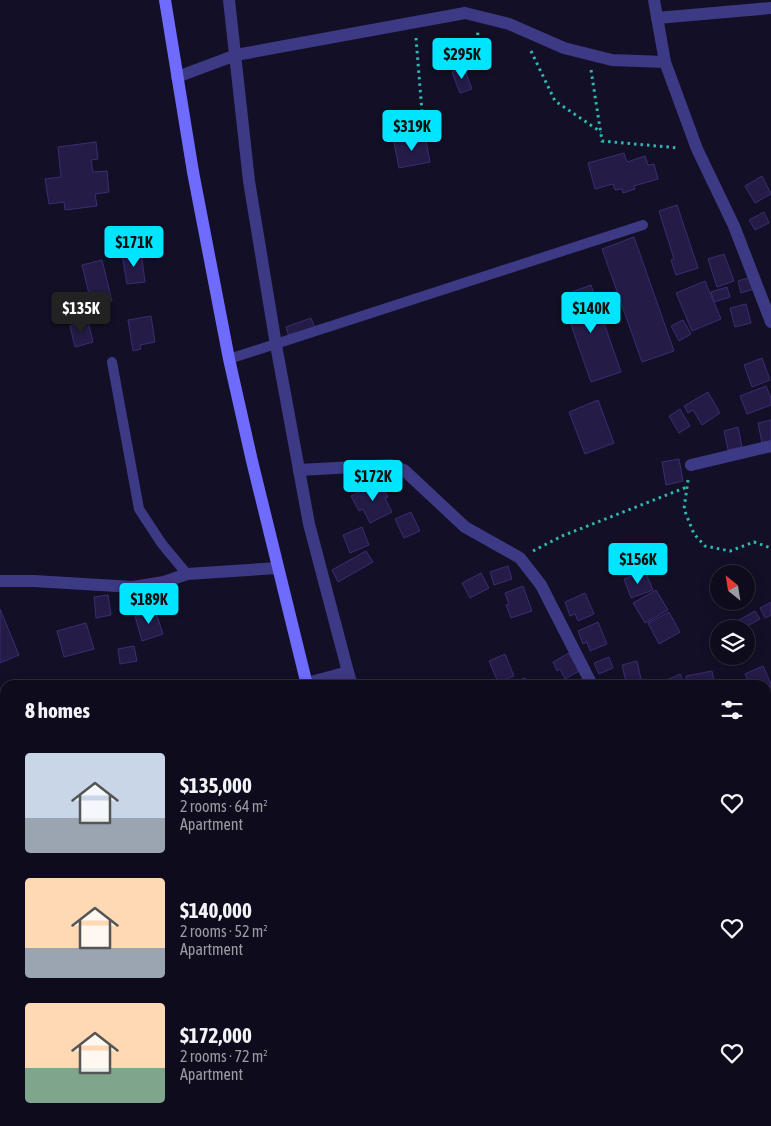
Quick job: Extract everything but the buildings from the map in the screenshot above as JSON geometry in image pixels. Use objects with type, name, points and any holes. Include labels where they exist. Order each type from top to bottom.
[{"type":"main road","points":[[164,0],[229,358],[252,461],[306,680]]},
{"type":"street","points":[[229,0],[249,181],[276,345],[309,524],[350,680]]},
{"type":"street","points":[[654,0],[665,62],[697,149],[734,226],[771,322]]},
{"type":"street","points":[[657,18],[771,8]]},
{"type":"street","points":[[178,76],[236,55],[465,13],[508,24],[564,48],[612,60],[665,62]]},
{"type":"street","points":[[690,465],[771,446]]},
{"type":"street","points":[[300,470],[391,465],[404,470],[465,527],[520,558],[541,585],[589,680]]},
{"type":"street","points":[[0,581],[34,581],[133,587],[164,582],[187,574],[278,568]]},
{"type":"street","points":[[321,680],[348,672]]},
{"type":"lane","points":[[229,358],[276,345],[643,224]]},
{"type":"lane","points":[[112,362],[139,509],[162,544],[187,574]]},
{"type":"path","points":[[415,22],[423,124]]},
{"type":"path","points":[[520,29],[555,101],[601,133]]},
{"type":"path","points":[[589,54],[602,141],[697,149]]},
{"type":"path","points":[[690,465],[684,509],[694,534],[705,546],[730,551],[754,542],[771,548]]},
{"type":"path","points":[[520,558],[562,536],[687,487]]}]
